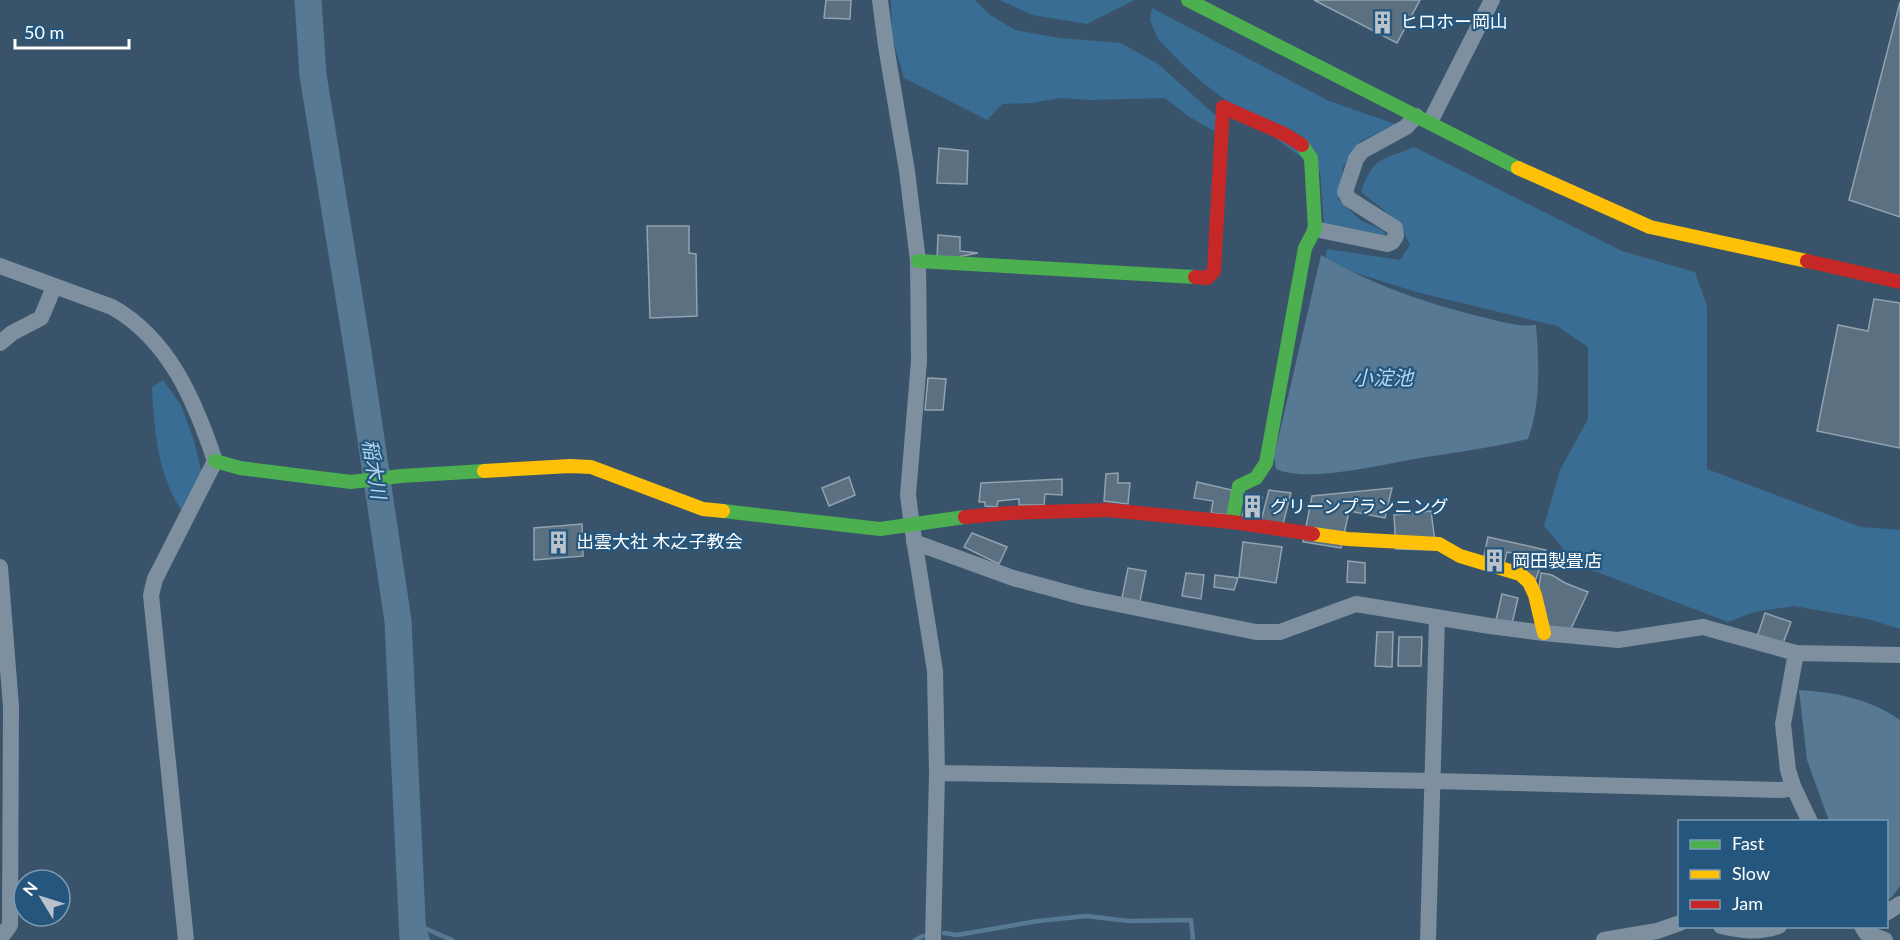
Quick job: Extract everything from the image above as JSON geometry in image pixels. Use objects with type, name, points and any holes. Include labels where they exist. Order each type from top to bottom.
[{"type":"street","points":[[880,0],[907,171],[918,261],[919,361],[908,495],[935,671],[937,773],[933,940]]},
{"type":"street","points":[[1188,0],[1539,179],[1650,227],[1900,282]]},
{"type":"street","points":[[1315,229],[1387,244],[1392,242],[1396,236],[1395,228],[1349,199],[1345,192],[1356,159],[1362,152],[1423,119],[1492,0]]},
{"type":"street","points":[[918,261],[1207,278],[1214,271],[1223,107],[1303,145],[1311,158],[1315,229],[1305,248],[1266,463],[1256,478],[1239,486],[1232,522]]},
{"type":"street","points":[[0,267],[112,307],[128,317],[147,335],[180,375],[200,415],[215,461],[155,579],[151,595],[186,940]]},
{"type":"street","points":[[0,344],[12,333],[40,318],[54,287]]},
{"type":"street","points":[[215,461],[240,468],[351,482],[400,476],[570,466],[591,467],[703,509],[913,534],[1013,579],[1083,597],[1256,632],[1280,632],[1356,604],[1544,633],[1618,640],[1703,627],[1796,653],[1900,655]]},
{"type":"street","points":[[913,534],[957,518],[1009,513],[1108,510],[1232,522],[1348,539],[1439,544],[1460,556],[1520,574],[1529,582],[1535,595],[1544,633]]},
{"type":"street","points":[[0,567],[11,707],[10,925],[0,939]]},
{"type":"street","points":[[1428,940],[1437,617]]},
{"type":"street","points":[[1796,653],[1783,724],[1788,770],[1809,820]]},
{"type":"street","points":[[937,773],[1434,781],[1783,790],[1793,786]]},
{"type":"street","points":[[1604,940],[1657,931],[1678,924]]},
{"type":"street","points":[[1726,928],[1762,931],[1775,928]]},
{"type":"street","points":[[1863,928],[1866,933],[1885,940]]},
{"type":"shaded area","points":[[891,0],[975,0],[990,15],[1015,30],[1060,38],[1121,43],[1158,64],[1223,122],[1214,131],[1188,116],[1165,98],[1090,100],[1061,98],[1032,103],[1002,104],[987,120],[904,78],[892,37]]},
{"type":"shaded area","points":[[1000,0],[1135,0],[1087,24],[1032,15]]},
{"type":"shaded area","points":[[1152,8],[1329,101],[1395,124],[1361,141],[1343,167],[1338,199],[1360,220],[1382,230],[1387,235],[1382,237],[1324,223],[1320,172],[1202,82],[1181,63],[1158,39],[1150,20]]},
{"type":"shaded area","points":[[1414,147],[1622,251],[1695,272],[1707,306],[1707,469],[1861,527],[1900,530],[1900,629],[1868,619],[1794,606],[1754,612],[1728,622],[1576,564],[1544,526],[1560,470],[1588,419],[1588,347],[1557,326],[1416,292],[1347,270],[1325,259],[1327,249],[1400,260],[1410,245],[1399,222],[1361,192],[1375,165],[1387,157]]},
{"type":"shaded area","points":[[163,380],[181,405],[194,441],[203,478],[184,514],[168,485],[156,437],[152,387]]},
{"type":"water","name":"小淀池","points":[[1321,255],[1360,276],[1422,300],[1464,313],[1505,322],[1536,325],[1537,397],[1528,439],[1344,472],[1306,474],[1289,473],[1276,469],[1274,457]]},
{"type":"water","points":[[1799,690],[1852,698],[1877,707],[1900,720],[1900,886],[1892,897],[1888,899],[1888,820],[1829,820],[1807,760]]},
{"type":"building","points":[[826,0],[851,0],[850,19],[824,18]]},
{"type":"building","name":"ヒロホー岡山","points":[[1314,0],[1420,0],[1397,43]]},
{"type":"building","points":[[1900,2],[1900,217],[1849,200]]},
{"type":"building","points":[[939,148],[968,151],[967,184],[937,183]]},
{"type":"building","points":[[647,226],[689,226],[689,253],[696,254],[697,316],[650,318]]},
{"type":"building","points":[[938,235],[960,237],[960,251],[978,253],[937,261]]},
{"type":"building","points":[[1874,299],[1900,303],[1900,448],[1817,431],[1838,325],[1868,331]]},
{"type":"building","points":[[928,378],[946,379],[943,410],[925,410]]},
{"type":"building","points":[[1118,473],[1118,483],[1130,483],[1128,504],[1104,501],[1106,474]]},
{"type":"building","points":[[849,477],[855,495],[829,506],[822,488]]},
{"type":"building","points":[[1062,479],[1062,495],[1045,494],[1044,505],[1019,505],[1019,499],[998,501],[997,507],[985,506],[985,502],[979,502],[981,483]]},
{"type":"building","points":[[1197,482],[1236,491],[1229,515],[1211,513],[1213,501],[1194,498]]},
{"type":"building","points":[[1392,488],[1385,518],[1349,511],[1341,548],[1303,542],[1312,496]]},
{"type":"building","points":[[1269,490],[1291,493],[1283,524],[1261,521]]},
{"type":"building","name":"グリーンプランニング","points":[[1247,494],[1262,497],[1258,520],[1242,517]]},
{"type":"building","points":[[1431,511],[1436,550],[1396,549],[1394,515]]},
{"type":"building","name":"出雲大社 木之子教会","points":[[582,524],[583,556],[534,560],[534,528]]},
{"type":"building","points":[[972,533],[1007,547],[999,564],[964,547]]},
{"type":"building","name":"岡田製畳店","points":[[1488,537],[1546,550],[1536,579],[1522,573],[1529,556],[1507,552],[1503,568],[1482,565]]},
{"type":"building","points":[[1243,542],[1282,547],[1276,583],[1239,577]]},
{"type":"building","points":[[1348,561],[1365,563],[1365,583],[1347,582]]},
{"type":"building","points":[[1128,568],[1146,571],[1140,601],[1122,598]]},
{"type":"building","points":[[1186,573],[1204,575],[1201,599],[1182,596]]},
{"type":"building","points":[[1541,573],[1552,575],[1588,592],[1568,635],[1545,628],[1538,594]]},
{"type":"building","points":[[1215,575],[1238,578],[1234,590],[1214,587]]},
{"type":"building","points":[[1502,594],[1518,598],[1510,632],[1494,629]]},
{"type":"building","points":[[1765,613],[1791,622],[1779,654],[1754,646]]},
{"type":"building","points":[[1377,632],[1393,632],[1392,667],[1375,666]]},
{"type":"building","points":[[1399,637],[1422,637],[1421,666],[1398,666]]},
{"type":"waterway","name":"稲木川","points":[[308,0],[313,75],[358,352],[398,621],[413,940]]},
{"type":"waterway","points":[[411,896],[428,940]]},
{"type":"waterway","points":[[944,933],[957,935],[1038,921],[1086,916],[1129,921],[1191,920],[1193,940]]},
{"type":"waterway","points":[[424,928],[452,940]]},
{"type":"waterway","points":[[915,940],[923,936]]},
{"type":"traffic: fast","points":[[1188,0],[1518,168]]},
{"type":"traffic: fast","points":[[1232,522],[1239,486],[1256,478],[1266,463],[1305,248],[1315,229],[1311,158],[1302,145]]},
{"type":"traffic: fast","points":[[918,261],[1195,277]]},
{"type":"traffic: fast","points":[[215,461],[240,468],[351,482],[401,476],[484,471]]},
{"type":"traffic: fast","points":[[723,511],[880,529],[965,517]]},
{"type":"traffic: slow","points":[[1518,168],[1650,227],[1807,261]]},
{"type":"traffic: slow","points":[[484,471],[591,467],[703,509],[723,511]]},
{"type":"traffic: slow","points":[[1313,534],[1348,539],[1439,544],[1460,556],[1520,574],[1529,582],[1535,595],[1544,633]]},
{"type":"traffic: jam","points":[[1195,277],[1207,278],[1214,271],[1223,107],[1284,134],[1302,145]]},
{"type":"traffic: jam","points":[[1807,261],[1900,282]]},
{"type":"traffic: jam","points":[[965,517],[1009,513],[1108,510],[1232,522],[1313,534]]},
{"type":"place","name":"ヒロホー岡山","points":[[1382,22]]},
{"type":"place","name":"グリーンプランニング","points":[[1252,507]]},
{"type":"place","name":"出雲大社 木之子教会","points":[[558,542]]},
{"type":"place","name":"岡田製畳店","points":[[1494,561]]}]
